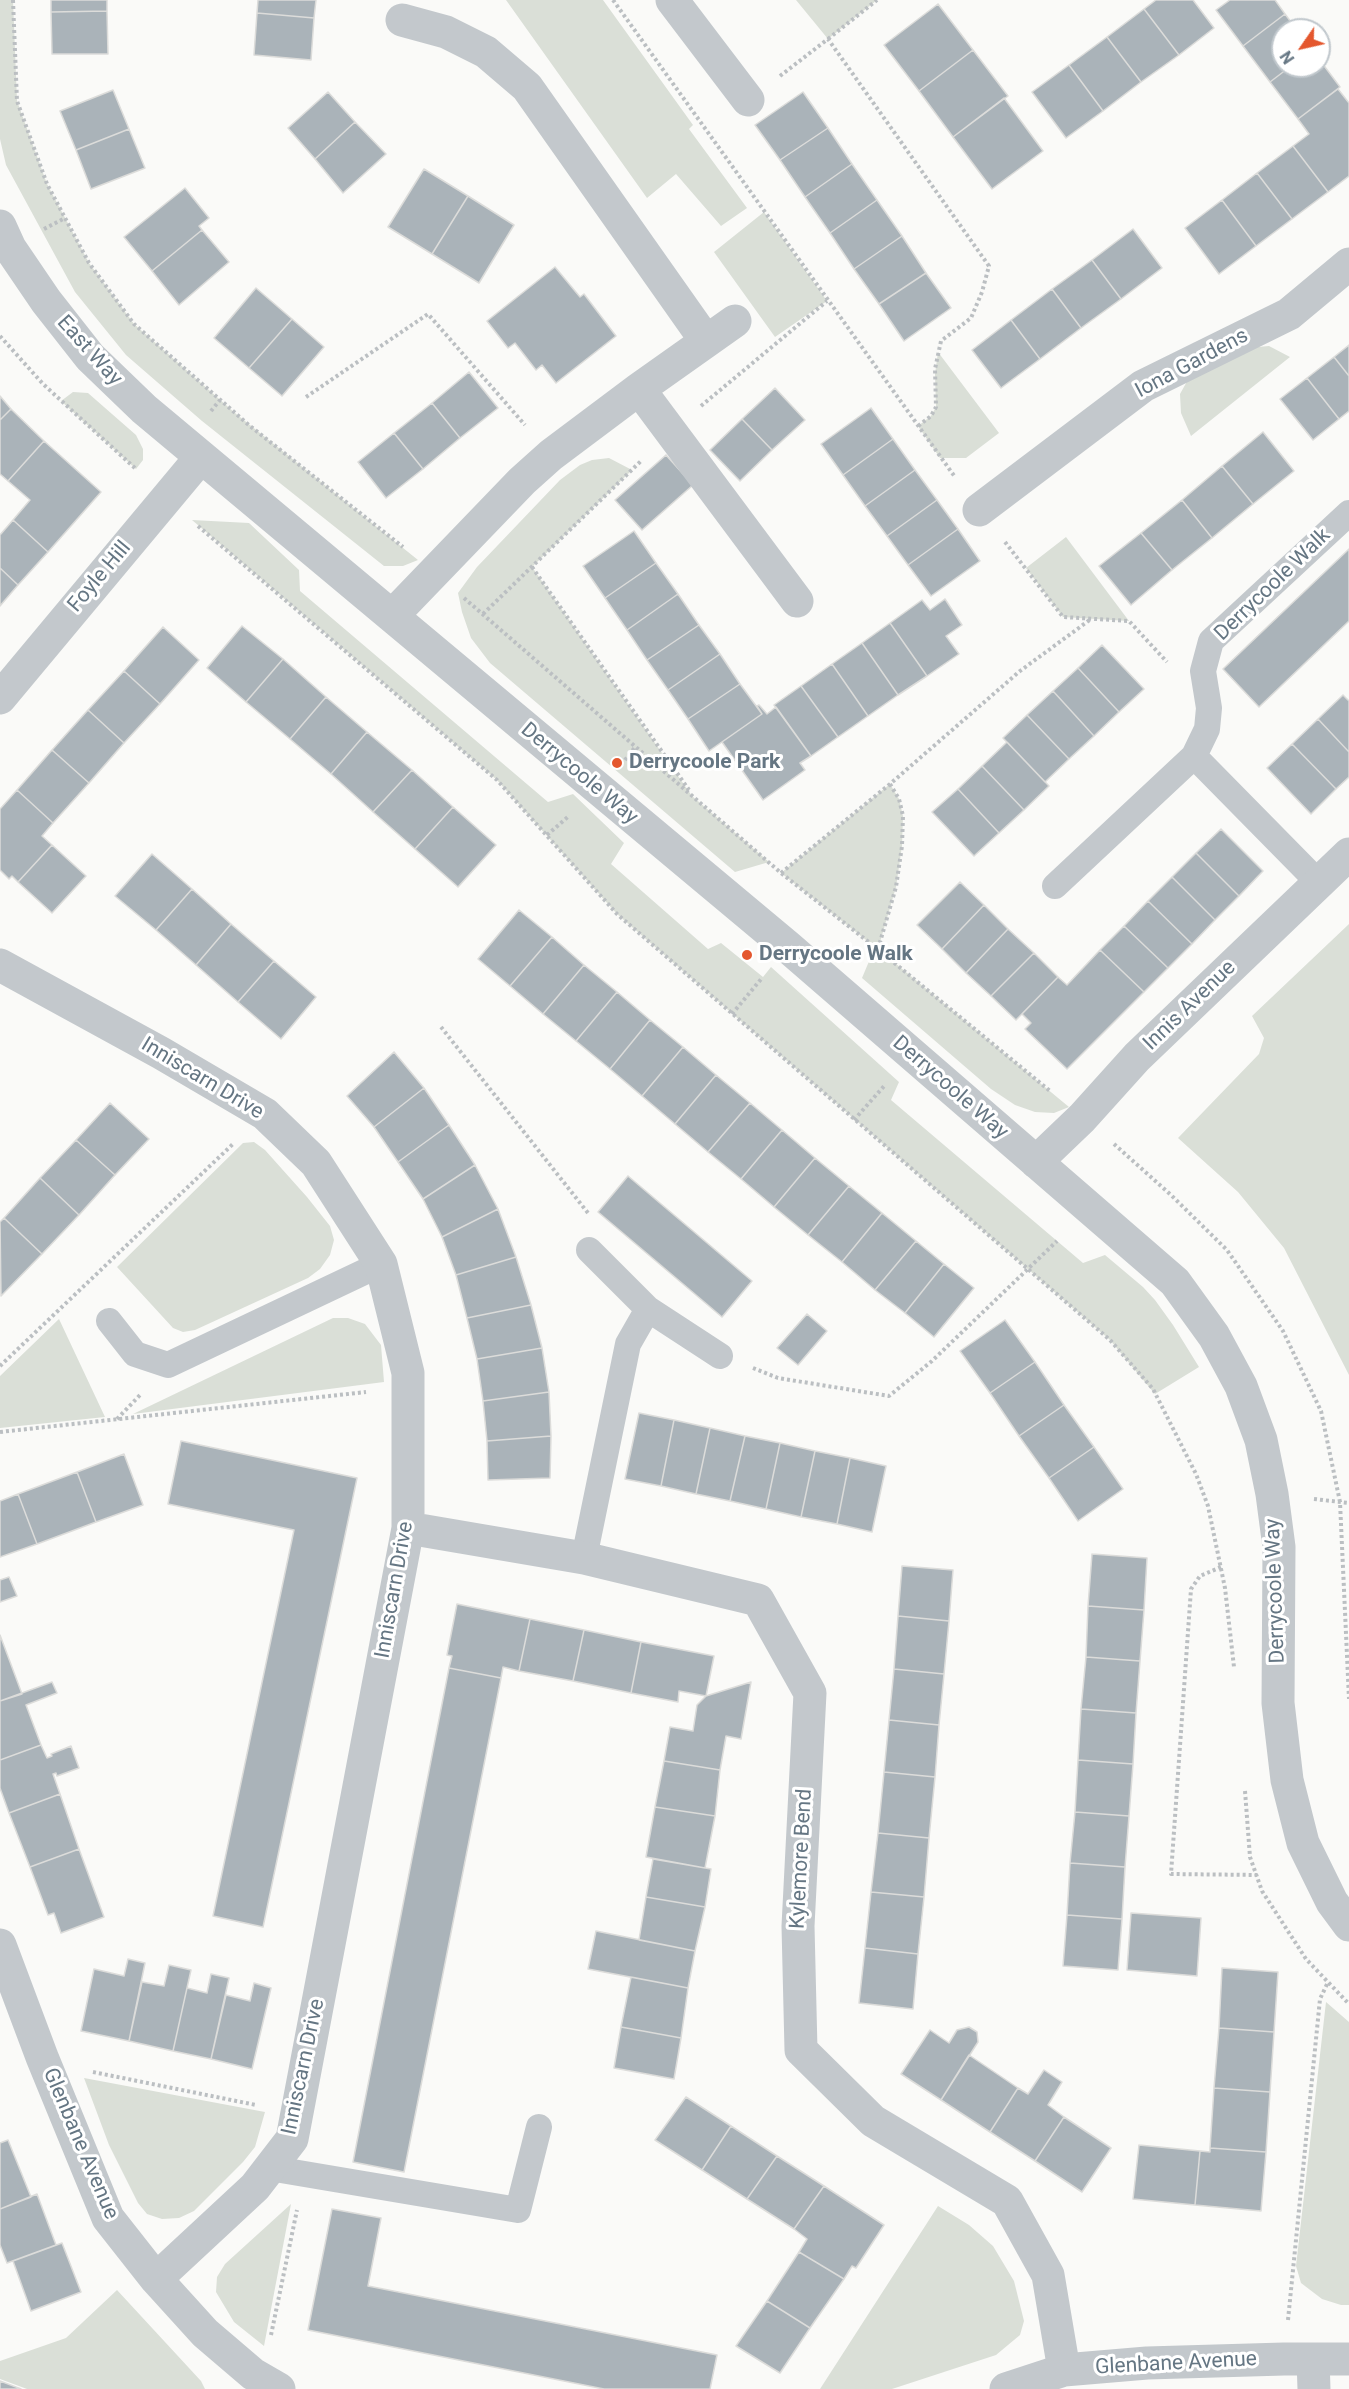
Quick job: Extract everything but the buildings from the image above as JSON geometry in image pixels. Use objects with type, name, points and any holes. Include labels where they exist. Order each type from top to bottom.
[{"type":"street","points":[[672,0],[748,100]]},
{"type":"street","points":[[402,20],[446,32],[486,52],[527,87],[706,341]]},
{"type":"street","name":"East Way","points":[[0,226],[10,248],[46,301],[90,357],[144,409],[201,457]]},
{"type":"street","name":"Iona Gardens","points":[[979,510],[1143,386],[1289,314],[1349,264]]},
{"type":"street","points":[[392,616],[522,481],[551,455],[735,321]]},
{"type":"street","points":[[639,389],[797,602]]},
{"type":"street","name":"Foyle Hill","points":[[0,698],[201,457]]},
{"type":"street","name":"Derrycoole Way","points":[[201,457],[788,947],[1175,1282],[1214,1336],[1241,1386],[1261,1440],[1272,1494],[1279,1547],[1278,1703],[1287,1780],[1303,1843],[1332,1902],[1349,1925]]},
{"type":"street","name":"Innis Avenue","points":[[1036,1162],[1082,1118],[1137,1057],[1349,854]]},
{"type":"street","name":"Inniscarn Drive","points":[[0,966],[161,1053],[266,1114],[316,1163],[381,1264],[408,1373],[408,1528],[292,2139],[255,2187],[156,2279]]},
{"type":"street","name":"Kylemore Bend","points":[[408,1528],[584,1558],[758,1600],[810,1693],[798,1926],[801,2050],[873,2121],[1007,2201],[1048,2275],[1064,2370]]},
{"type":"street","name":"Glenbane Avenue","points":[[0,1945],[45,2064],[108,2218],[156,2279],[204,2333],[259,2383]]},
{"type":"street","name":"Glenbane Avenue","points":[[1006,2389],[1064,2370],[1147,2363],[1304,2369],[1349,2360]]},
{"type":"lane","name":"Derrycoole Walk","points":[[1055,886],[1194,756],[1207,729],[1209,708],[1203,671],[1211,641],[1349,513]]},
{"type":"lane","points":[[1194,756],[1319,883]]},
{"type":"lane","points":[[589,1250],[648,1309],[720,1356]]},
{"type":"lane","points":[[109,1321],[135,1354],[168,1365],[381,1264]]},
{"type":"lane","points":[[584,1558],[628,1344],[648,1309]]},
{"type":"lane","points":[[269,2168],[518,2210],[538,2127]]},
{"type":"path","points":[[612,0],[979,510],[1063,617],[1130,621],[1209,708]]},
{"type":"path","points":[[706,132],[877,0]]},
{"type":"path","points":[[828,39],[989,266],[982,292],[971,318],[941,341],[935,369],[936,407],[931,416],[918,426]]},
{"type":"path","points":[[671,431],[827,301]]},
{"type":"path","points":[[306,397],[428,314],[551,455]]},
{"type":"path","points":[[0,336],[43,384],[213,539],[497,780],[617,914],[1110,1340],[1153,1389],[1196,1474],[1204,1495],[1221,1567],[1235,1670]]},
{"type":"path","points":[[483,614],[632,470]]},
{"type":"path","points":[[532,567],[692,796]]},
{"type":"path","points":[[781,873],[890,784],[1020,672],[1091,619]]},
{"type":"path","points":[[878,949],[896,887],[902,846],[903,816],[899,799],[890,784]]},
{"type":"path","points":[[441,1027],[588,1214],[589,1250]]},
{"type":"path","points":[[0,1366],[266,1114]]},
{"type":"path","points":[[720,1356],[778,1378],[889,1396],[932,1361],[1057,1241]]},
{"type":"path","points":[[0,1432],[408,1388]]},
{"type":"path","points":[[1221,1567],[1200,1576],[1191,1589],[1171,1874],[1257,1875]]},
{"type":"path","points":[[1245,1787],[1250,1857],[1262,1891],[1306,1959],[1349,2004]]},
{"type":"path","points":[[1304,2369],[1320,1999],[1328,1982]]},
{"type":"path","points":[[45,2064],[296,2114]]},
{"type":"path","points":[[259,2383],[299,2201],[269,2168]]},
{"type":"shaded area","points":[[0,0],[13,0],[17,101],[47,184],[89,263],[134,324],[235,413],[418,560],[403,566],[384,566],[202,421],[126,355],[75,292],[6,165],[0,139]]},
{"type":"shaded area","points":[[506,0],[603,0],[693,125],[689,129],[747,208],[721,226],[676,174],[647,198]]},
{"type":"shaded area","points":[[796,0],[877,0],[828,39]]},
{"type":"shaded area","points":[[764,212],[827,301],[775,337],[714,252]]},
{"type":"shaded area","points":[[1269,346],[1290,357],[1191,436],[1181,413],[1180,394],[1190,376],[1246,348]]},
{"type":"shaded area","points":[[938,352],[999,433],[966,458],[940,458],[918,426],[931,416],[936,407],[935,374]]},
{"type":"shaded area","points":[[73,392],[88,393],[136,435],[143,449],[143,460],[136,469],[61,401]]},
{"type":"shaded area","points":[[609,458],[632,470],[532,567],[692,796],[769,862],[735,872],[490,663],[471,638],[458,593],[477,567],[560,480],[580,465],[592,460]]},
{"type":"shaded area","points":[[192,520],[249,523],[299,570],[300,591],[548,802],[573,794],[624,843],[611,864],[708,949],[721,943],[763,977],[771,967],[899,1082],[891,1100],[1083,1263],[1105,1255],[1143,1287],[1173,1325],[1199,1367],[1155,1394],[1110,1340],[617,914],[497,780]]},
{"type":"shaded area","points":[[1066,537],[1129,621],[1063,617],[1026,568]]},
{"type":"shaded area","points":[[890,784],[899,799],[903,816],[902,846],[896,887],[878,949],[1069,1107],[1054,1113],[1035,1112],[1015,1105],[991,1089],[862,978],[875,947],[781,873]]},
{"type":"shaded area","points":[[1349,924],[1349,1375],[1284,1248],[1238,1192],[1178,1138],[1259,1054],[1264,1038],[1252,1016]]},
{"type":"shaded area","points":[[254,1142],[265,1150],[330,1226],[334,1240],[330,1255],[320,1269],[308,1278],[195,1330],[183,1332],[173,1328],[117,1267],[243,1143]]},
{"type":"shaded area","points":[[333,1318],[348,1318],[365,1324],[381,1345],[384,1382],[133,1414]]},
{"type":"shaded area","points":[[59,1319],[105,1417],[0,1428],[0,1376]]},
{"type":"shaded area","points":[[1326,2002],[1349,2022],[1349,2305],[1322,2299],[1301,2283],[1296,2266]]},
{"type":"shaded area","points":[[84,2078],[265,2112],[255,2147],[194,2211],[179,2218],[162,2219],[147,2214],[138,2203],[109,2145]]},
{"type":"shaded area","points":[[291,2204],[264,2346],[234,2322],[216,2292],[217,2277],[225,2264]]},
{"type":"shaded area","points":[[938,2206],[969,2225],[993,2246],[1014,2281],[1024,2321],[1020,2335],[996,2355],[892,2389],[820,2389]]},
{"type":"shaded area","points":[[117,2290],[201,2381],[205,2389],[27,2389],[0,2379],[0,2361],[66,2338]]},
{"type":"place","name":"Derrycoole Park","points":[[617,763]]},
{"type":"place","name":"Derrycoole Walk","points":[[747,955]]}]
